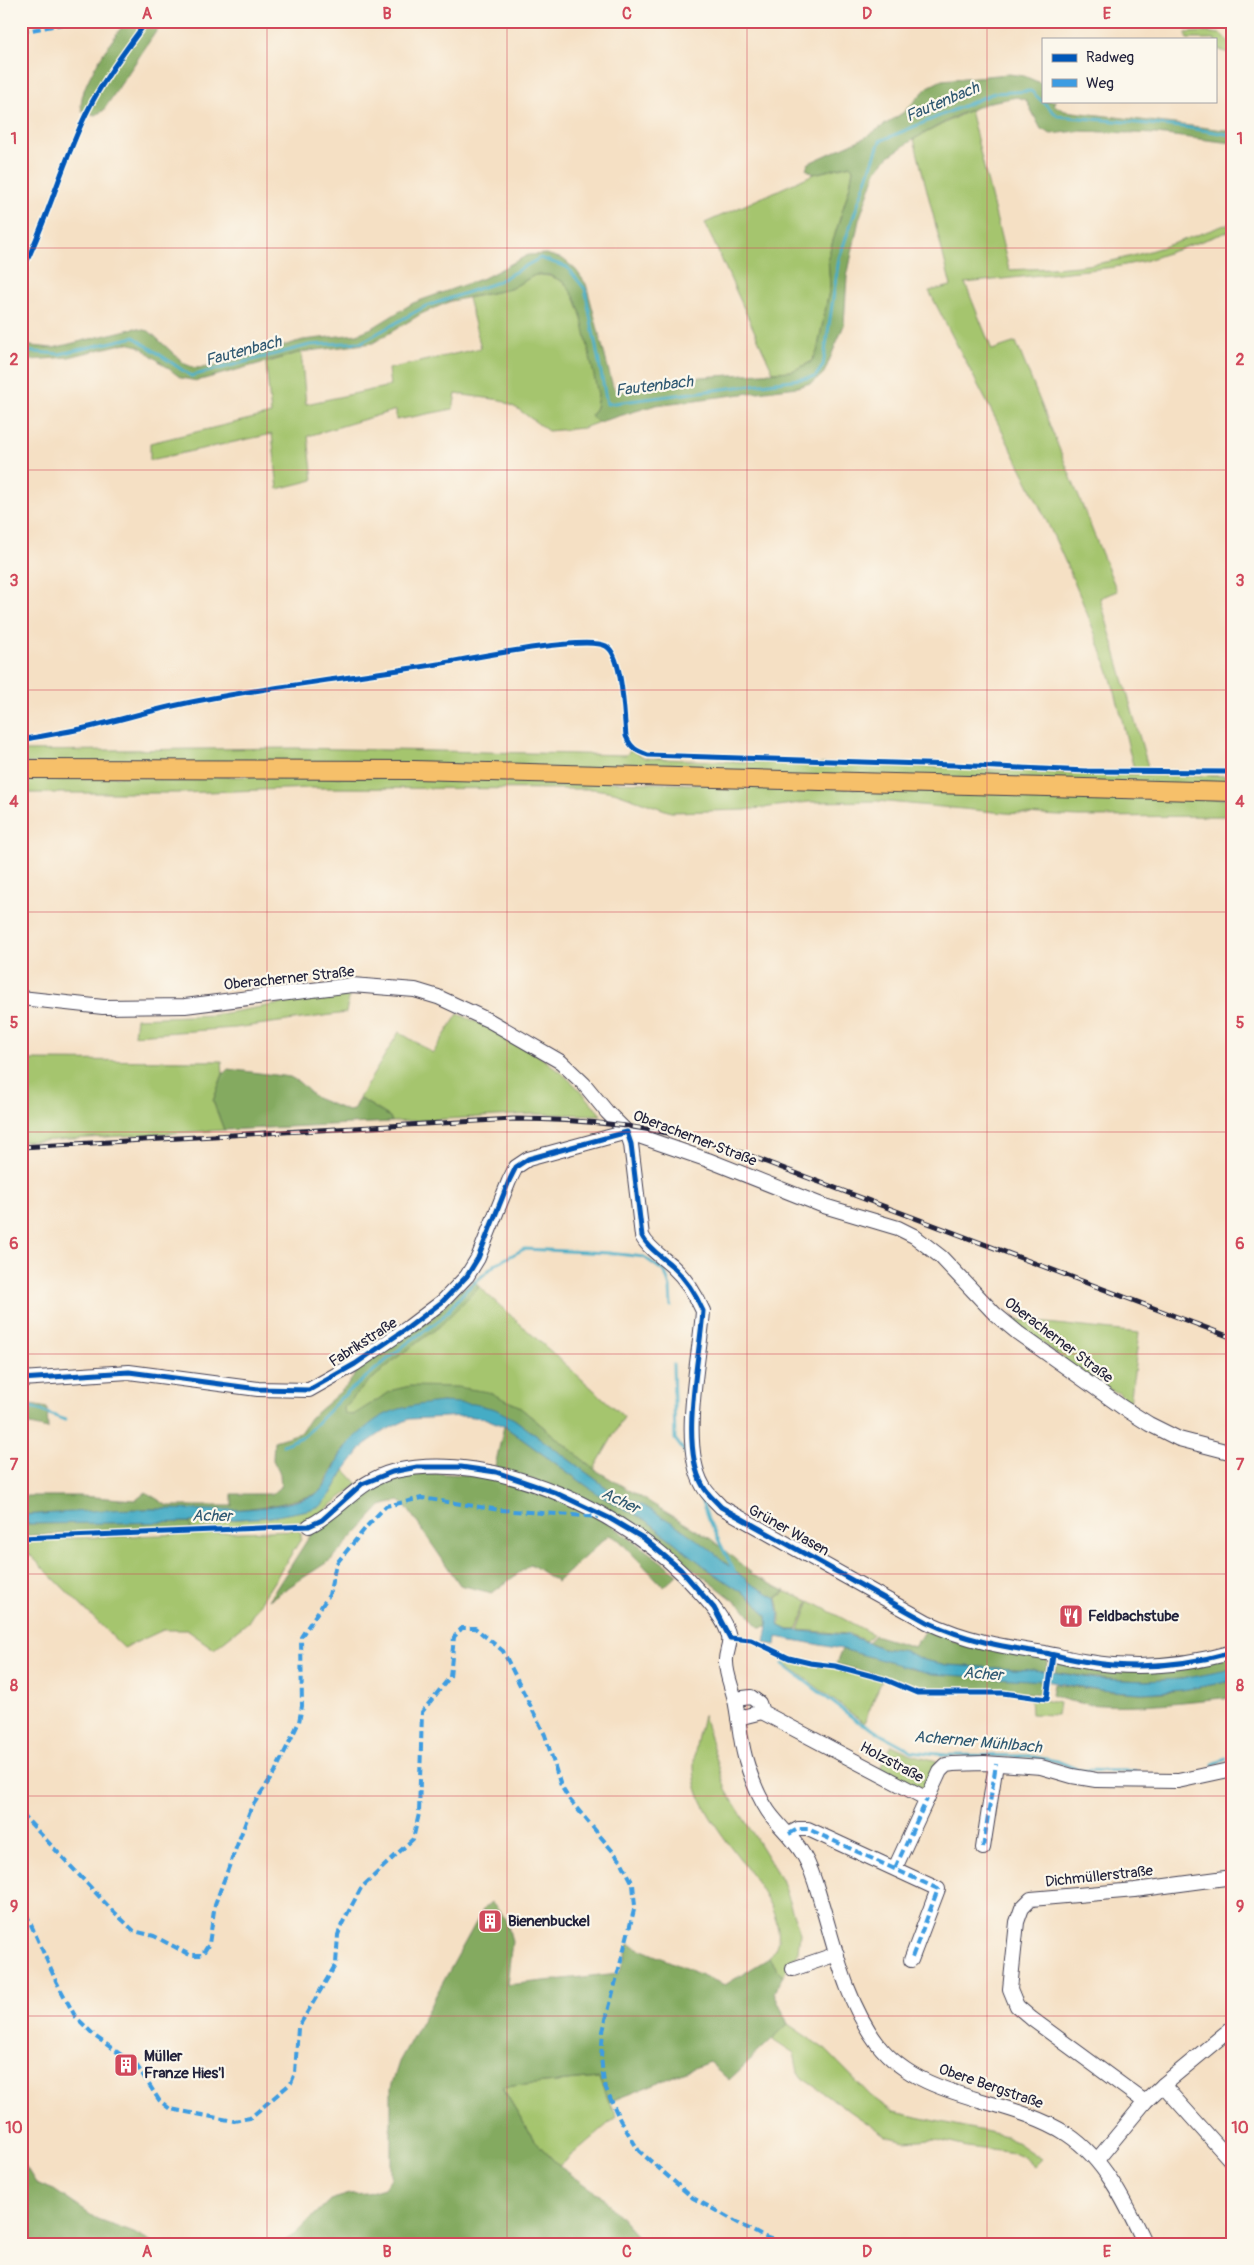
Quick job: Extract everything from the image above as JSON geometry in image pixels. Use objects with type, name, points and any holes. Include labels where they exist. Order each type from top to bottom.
[{"type":"main road","points":[[21,769],[414,770],[1233,792]]},
{"type":"street","name":"Oberacherner Straße","points":[[21,998],[103,1007],[185,1006],[352,985],[415,990],[438,997],[463,1007],[544,1050],[561,1062],[584,1084],[606,1112],[627,1132],[708,1160],[824,1206],[898,1228],[914,1236],[940,1256],[990,1308],[1018,1333],[1122,1407],[1178,1439],[1233,1453]]},
{"type":"street","name":"Fabrikstraße","points":[[21,1379],[129,1372],[258,1389],[309,1390],[355,1364],[409,1327],[442,1302],[468,1276],[478,1258],[516,1167],[528,1159],[627,1132]]},
{"type":"street","name":"Grüner Wasen","points":[[627,1132],[642,1236],[645,1242],[674,1268],[698,1298],[703,1311],[692,1414],[693,1459],[703,1486],[721,1507],[928,1622],[952,1634],[987,1644],[1091,1662],[1144,1665],[1168,1665],[1233,1652]]},
{"type":"street","name":"Obere Bergstraße","points":[[309,1526],[322,1520],[362,1484],[392,1472],[417,1467],[461,1468],[496,1472],[554,1492],[609,1518],[642,1538],[680,1569],[714,1608],[730,1638],[725,1660],[735,1700],[745,1757],[768,1810],[789,1834],[804,1856],[812,1874],[851,1996],[871,2034],[883,2051],[905,2071],[944,2089],[1026,2113],[1068,2135],[1097,2160],[1114,2185],[1145,2244]]},
{"type":"street","name":"Holzstraße","points":[[735,1700],[751,1697],[759,1703],[762,1712],[927,1799],[940,1771],[946,1765],[996,1764],[1041,1767],[1072,1776],[1096,1780],[1178,1781],[1233,1769]]},
{"type":"street","points":[[738,1718],[762,1712]]},
{"type":"street","points":[[983,1848],[996,1764]]},
{"type":"street","points":[[895,1868],[927,1799]]},
{"type":"street","points":[[789,1834],[798,1829],[808,1829],[938,1889],[911,1960]]},
{"type":"street","name":"Dichmüllerstraße","points":[[1145,2102],[1032,2019],[1018,2006],[1010,1989],[1017,1922],[1022,1908],[1031,1899],[1135,1890],[1233,1877]]},
{"type":"street","points":[[793,1968],[837,1954]]},
{"type":"street","points":[[1097,2160],[1145,2102],[1233,2027]]},
{"type":"street","points":[[1163,2085],[1233,2163]]},
{"type":"green space","points":[[126,21],[163,21],[103,111],[95,115],[82,111],[81,102],[89,78],[96,64]]},
{"type":"green space","points":[[1204,32],[1221,34],[1233,46],[1233,55],[1216,48],[1216,38],[1187,38],[1186,33]]},
{"type":"green space","points":[[1009,74],[1024,76],[1042,84],[1042,102],[1056,102],[1054,105],[1065,111],[1233,131],[1233,143],[1156,134],[1078,131],[1051,134],[1041,129],[1026,100],[1017,97],[990,102],[958,115],[914,139],[889,156],[876,171],[859,220],[847,277],[844,325],[824,373],[814,382],[797,387],[656,405],[599,422],[591,416],[596,407],[598,395],[581,314],[575,298],[565,283],[549,275],[535,275],[510,289],[451,301],[421,314],[373,343],[301,352],[197,381],[181,378],[139,346],[126,343],[69,357],[21,359],[21,345],[53,348],[135,328],[149,331],[185,364],[195,368],[211,367],[303,340],[357,334],[374,327],[413,303],[486,277],[528,255],[546,254],[563,259],[576,270],[586,284],[613,387],[618,392],[700,377],[792,371],[811,362],[817,352],[830,286],[828,257],[850,186],[853,169],[850,165],[814,174],[806,169],[809,163],[866,137],[904,112],[928,87],[942,80]]},
{"type":"green space","points":[[970,110],[1009,270],[1103,263],[1160,248],[1233,222],[1233,230],[1145,261],[1115,267],[965,283],[992,350],[1016,342],[1117,591],[1100,598],[1149,770],[1134,769],[1111,680],[1089,618],[1069,570],[1025,476],[929,291],[951,286],[914,139]]},
{"type":"green space","points":[[851,165],[853,169],[850,186],[828,257],[830,286],[817,352],[811,362],[792,371],[773,372],[705,223],[814,174]]},
{"type":"green space","points":[[535,275],[550,276],[564,283],[571,291],[577,303],[586,335],[598,395],[596,407],[591,416],[599,422],[583,428],[548,431],[518,409],[501,400],[456,394],[453,409],[396,420],[396,410],[308,436],[313,480],[278,489],[272,434],[150,460],[150,443],[271,414],[266,363],[301,352],[306,404],[390,386],[388,369],[481,348],[468,298],[510,289]]},
{"type":"green space","points":[[296,748],[626,755],[631,750],[645,758],[711,761],[947,767],[1063,773],[1233,776],[1233,787],[21,763],[21,751]]},
{"type":"green space","points":[[21,776],[429,777],[1233,799],[1233,816],[1078,817],[1006,813],[877,801],[809,802],[745,810],[671,812],[614,792],[594,789],[312,788],[181,793],[21,793]]},
{"type":"green space","points":[[349,996],[346,1013],[235,1028],[134,1035],[136,1018],[214,1015],[303,1000]]},
{"type":"green space","points":[[458,1014],[519,1043],[555,1067],[587,1097],[601,1115],[533,1114],[392,1122],[390,1117],[359,1098],[399,1032],[433,1053]]},
{"type":"green space","points":[[21,1060],[222,1061],[223,1074],[213,1101],[224,1130],[21,1142]]},
{"type":"green space","points":[[228,1069],[290,1077],[299,1082],[316,1098],[348,1111],[353,1110],[359,1098],[390,1117],[392,1122],[224,1130],[213,1101],[223,1074]]},
{"type":"green space","points":[[475,1280],[479,1287],[440,1326],[399,1356],[364,1386],[344,1408],[345,1414],[353,1415],[393,1390],[410,1386],[457,1387],[488,1392],[517,1405],[594,1469],[711,1539],[755,1576],[785,1591],[776,1598],[750,1583],[707,1547],[644,1506],[607,1488],[514,1419],[442,1402],[344,1448],[322,1489],[314,1495],[275,1505],[227,1511],[149,1509],[21,1515],[21,1496],[80,1496],[136,1500],[146,1492],[168,1506],[232,1506],[232,1494],[272,1494],[281,1486],[280,1474],[273,1460],[274,1441],[300,1433],[310,1418],[346,1387],[362,1365],[429,1321],[460,1290]]},
{"type":"green space","points":[[479,1287],[624,1417],[594,1469],[517,1405],[345,1415],[344,1408],[364,1386],[399,1356],[440,1326]]},
{"type":"green space","points":[[1010,1319],[1139,1333],[1130,1404],[1119,1393],[1100,1386]]},
{"type":"green space","points":[[21,1403],[47,1408],[48,1429],[21,1423]]},
{"type":"green space","points":[[504,1426],[602,1497],[646,1520],[713,1573],[754,1600],[767,1616],[768,1626],[759,1627],[744,1608],[688,1565],[627,1524],[563,1491],[495,1466]]},
{"type":"green space","points":[[345,1470],[358,1484],[311,1521],[191,1530],[190,1522],[271,1517],[331,1494]]},
{"type":"green space","points":[[425,1473],[492,1476],[556,1498],[609,1523],[678,1574],[664,1587],[619,1540],[609,1535],[557,1582],[531,1564],[492,1593],[460,1585],[405,1505],[399,1501],[381,1506],[332,1559],[269,1600],[311,1534],[362,1488],[394,1478]]},
{"type":"green space","points":[[190,1522],[191,1530],[138,1530],[21,1536],[21,1524]]},
{"type":"green space","points":[[297,1530],[301,1533],[301,1539],[248,1622],[214,1649],[187,1630],[163,1630],[124,1648],[21,1546],[21,1540]]},
{"type":"green space","points":[[785,1592],[809,1601],[797,1630],[789,1630],[780,1626],[780,1611],[777,1598]]},
{"type":"green space","points":[[810,1601],[872,1634],[866,1641],[849,1634],[799,1630]]},
{"type":"green space","points":[[927,1627],[958,1643],[1048,1658],[1046,1671],[946,1665],[924,1660],[905,1651],[881,1648],[868,1642],[874,1635],[914,1647]]},
{"type":"green space","points":[[842,1649],[915,1670],[1045,1681],[1043,1694],[963,1688],[927,1689],[836,1664]]},
{"type":"green space","points":[[1233,1657],[1233,1669],[1189,1678],[1167,1680],[1122,1680],[1055,1672],[1057,1659],[1091,1665]]},
{"type":"green space","points":[[787,1659],[833,1667],[882,1680],[864,1723],[784,1662]]},
{"type":"green space","points":[[1233,1681],[1233,1697],[1166,1703],[1140,1705],[1091,1704],[1070,1701],[1052,1695],[1054,1684],[1109,1691],[1153,1693]]},
{"type":"green space","points":[[1030,1698],[1059,1703],[1057,1715],[1031,1714]]},
{"type":"green space","points":[[703,1715],[726,1790],[781,1879],[800,1933],[798,1951],[783,1976],[769,1958],[778,1942],[778,1930],[773,1913],[754,1878],[716,1826],[705,1808],[698,1791],[695,1781],[694,1762]]},
{"type":"green space","points":[[892,1745],[911,1754],[937,1761],[931,1778],[926,1785],[919,1788],[880,1768]]},
{"type":"green space","points":[[491,1902],[506,1919],[512,1941],[507,1985],[619,1973],[629,1944],[725,1985],[769,1958],[783,1976],[774,1992],[788,2024],[729,2080],[709,2062],[609,2102],[599,2078],[502,2087],[534,2140],[559,2166],[600,2195],[644,2244],[279,2244],[295,2234],[330,2200],[350,2194],[367,2193],[384,2188],[391,2178],[391,2087],[399,2062],[484,1908]]},
{"type":"green space","points":[[788,2024],[826,2050],[871,2096],[893,2112],[1007,2136],[1041,2159],[1034,2166],[1024,2157],[1015,2153],[967,2147],[933,2139],[905,2141],[886,2136],[802,2078],[798,2072],[794,2053],[771,2038]]},
{"type":"green space","points":[[599,2078],[616,2117],[559,2166],[534,2140],[502,2087]]},
{"type":"green space","points":[[21,2159],[36,2183],[54,2190],[98,2220],[134,2233],[154,2244],[21,2244]]},
{"type":"water","name":"Acher","points":[[442,1402],[474,1404],[495,1409],[514,1419],[607,1488],[644,1506],[676,1525],[707,1547],[750,1583],[776,1598],[779,1613],[778,1625],[788,1630],[848,1635],[881,1648],[905,1651],[924,1660],[946,1665],[1046,1671],[1096,1679],[1146,1681],[1182,1679],[1233,1669],[1233,1681],[1182,1690],[1142,1693],[1101,1690],[1045,1681],[932,1674],[842,1649],[777,1637],[776,1645],[765,1643],[768,1626],[767,1616],[754,1600],[713,1573],[646,1520],[602,1497],[504,1426],[484,1418],[463,1416],[409,1419],[384,1431],[364,1445],[321,1506],[308,1510],[271,1517],[190,1522],[21,1524],[21,1515],[134,1509],[232,1510],[292,1502],[318,1493],[327,1482],[346,1447],[379,1418],[408,1407]]},
{"type":"waterway","name":"Fautenbach","points":[[21,351],[60,354],[134,337],[191,376],[310,345],[362,342],[424,307],[495,283],[540,258],[567,267],[585,289],[607,404],[815,377],[823,366],[839,258],[880,141],[994,93],[1031,91],[1042,101]]},
{"type":"waterway","name":"Fautenbach","points":[[1043,102],[1058,116],[1183,127],[1233,135]]},
{"type":"waterway","points":[[283,1445],[304,1436],[341,1398],[406,1344],[441,1319],[466,1290],[497,1263],[524,1249],[609,1253],[644,1257],[665,1272],[670,1287],[671,1306]]},
{"type":"waterway","points":[[673,1365],[675,1439],[686,1454],[689,1462]]},
{"type":"waterway","points":[[21,1403],[65,1420]]},
{"type":"waterway","points":[[698,1490],[708,1519],[735,1573]]},
{"type":"waterway","name":"Acherner Mühlbach","points":[[783,1664],[857,1721],[912,1751],[946,1755],[1029,1756],[1057,1761],[1079,1770],[1136,1771]]},
{"type":"waterway","name":"Acherner Mühlbach","points":[[1213,1764],[1226,1759]]},
{"type":"railway","points":[[21,1147],[513,1119],[597,1123],[651,1130],[705,1141],[732,1149],[1233,1338]]},
{"type":"marked path","points":[[21,32],[80,21]]},
{"type":"marked path","points":[[21,1813],[134,1931],[154,1936],[190,1955],[202,1955],[209,1944],[215,1904],[251,1808],[275,1772],[299,1722],[302,1706],[301,1637],[329,1595],[336,1564],[368,1525],[386,1506],[422,1498],[500,1510],[599,1517]]},
{"type":"marked path","points":[[21,1902],[56,1981],[75,2016],[96,2037],[137,2066],[159,2100],[170,2109],[234,2121],[250,2118],[291,2083],[295,2073],[298,2028],[336,1964],[338,1935],[361,1888],[413,1839],[419,1814],[422,1712],[450,1677],[454,1637],[462,1628],[475,1628],[503,1651],[545,1735],[561,1786],[569,1799],[621,1861],[633,1884],[635,1906],[603,2031],[601,2057],[604,2084],[620,2120],[639,2151],[693,2198],[762,2236],[786,2244]]},
{"type":"marked path","points":[[983,1848],[996,1764]]},
{"type":"marked path","points":[[895,1868],[927,1799]]},
{"type":"marked path","points":[[789,1834],[798,1829],[808,1829],[938,1889],[911,1960]]},
{"type":"cycle path","points":[[21,273],[39,234],[86,114],[122,55],[147,21]]},
{"type":"cycle path","points":[[21,740],[81,729],[171,706],[290,685],[408,669],[525,649],[575,643],[594,643],[606,646],[612,652],[622,687],[626,736],[634,748],[648,755],[1087,771],[1233,772]]},
{"type":"cycle path","points":[[21,1379],[129,1372],[258,1389],[309,1390],[355,1364],[409,1327],[442,1302],[467,1276],[478,1258],[516,1167],[528,1159],[627,1132],[631,1144],[642,1236],[651,1248],[681,1276],[694,1293],[703,1311],[693,1401],[692,1448],[696,1469],[703,1486],[721,1507],[927,1622],[970,1638],[1083,1661],[1125,1666],[1180,1663],[1233,1652]]},
{"type":"cycle path","points":[[21,1538],[309,1526],[322,1520],[362,1484],[392,1472],[417,1467],[461,1467],[496,1472],[554,1492],[609,1518],[643,1538],[680,1569],[714,1608],[730,1638],[751,1640],[789,1658],[835,1666],[884,1679],[917,1693],[1003,1693],[1047,1699],[1053,1655]]},
{"type":"place","name":"Feldbachstube","points":[[1071,1616]]},
{"type":"place","name":"Bienenbuckel","points":[[490,1921]]},
{"type":"place","name":"Müller Franze Hies'l","points":[[126,2065]]}]
